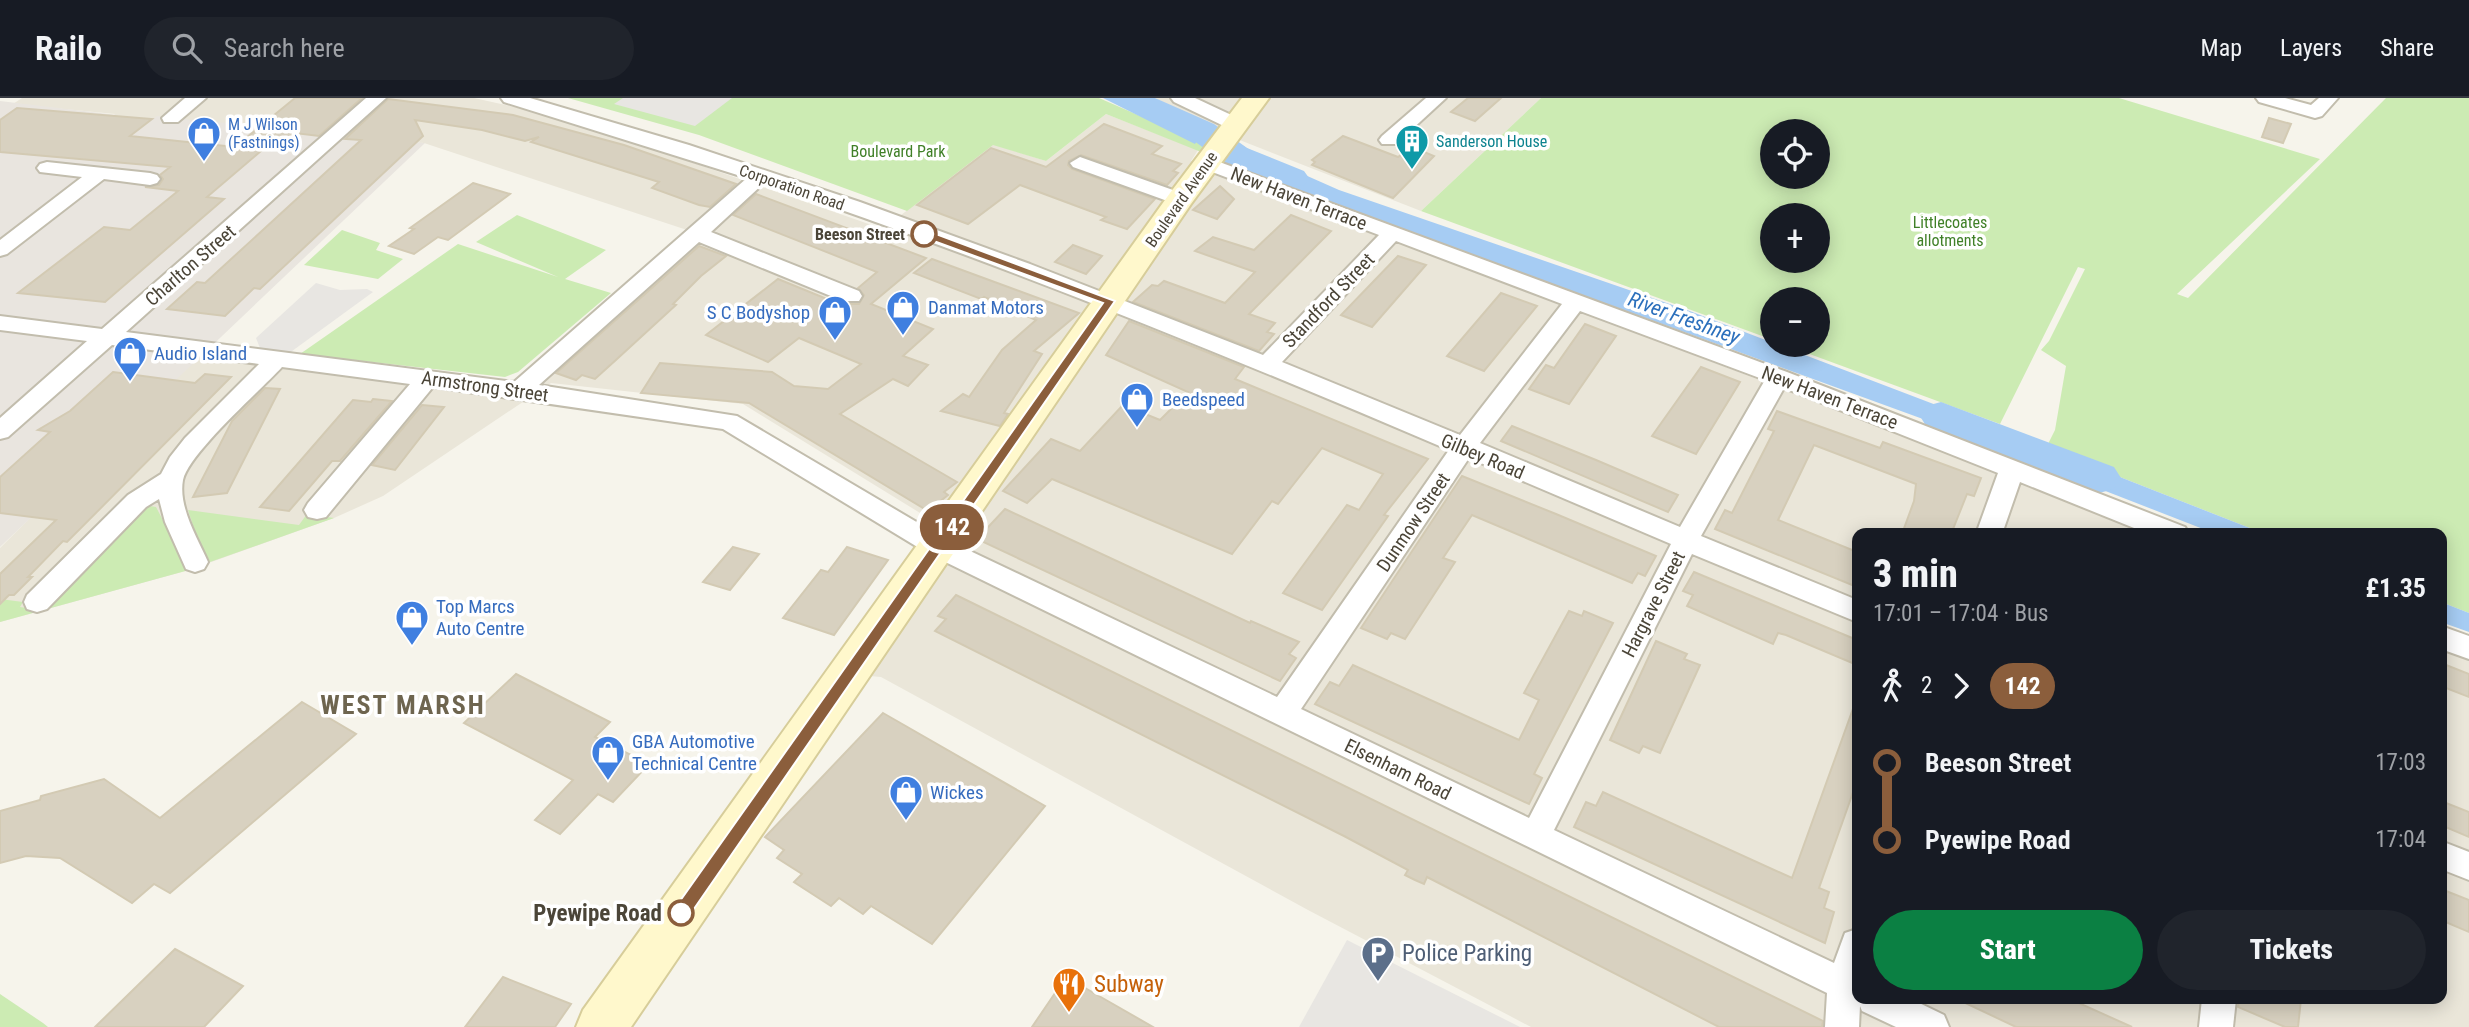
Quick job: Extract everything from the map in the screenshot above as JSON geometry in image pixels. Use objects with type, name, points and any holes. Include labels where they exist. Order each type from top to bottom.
[{"type":"street","points":[[171,118],[197,98]]},
{"type":"street","name":"Charlton Street","points":[[0,431],[377,98]]},
{"type":"street","name":"Corporation Road","points":[[510,98],[761,176],[1109,301]]},
{"type":"street","points":[[1180,98],[1234,126]]},
{"type":"street","name":"Boulevard Avenue","points":[[1109,301],[1180,199],[1256,98]]},
{"type":"street","points":[[1389,140],[1437,98]]},
{"type":"street","points":[[2264,98],[2315,111],[2329,98]]},
{"type":"street","name":"New Haven Terrace","points":[[1208,161],[1391,234],[1779,377],[2161,528]]},
{"type":"street","points":[[1080,163],[1180,199]]},
{"type":"street","points":[[47,168],[150,179]]},
{"type":"street","points":[[0,250],[100,173]]},
{"type":"street","points":[[519,390],[761,176]]},
{"type":"street","points":[[696,233],[851,296]]},
{"type":"street","name":"Standford Street","points":[[1265,366],[1391,234]]},
{"type":"street","points":[[601,1027],[1109,301]]},
{"type":"street","name":"Gilbey Road","points":[[1109,301],[1852,610]]},
{"type":"street","name":"Dunmow Street","points":[[1283,713],[1463,448],[1574,302]]},
{"type":"street","name":"Armstrong Street","points":[[0,323],[519,390],[729,422],[938,547]]},
{"type":"street","points":[[195,562],[173,508],[169,494],[171,480],[179,463],[194,444],[276,360]]},
{"type":"street","name":"Hargrave Street","points":[[1536,835],[1686,540],[1779,377]]},
{"type":"street","points":[[317,510],[427,378]]},
{"type":"street","points":[[1991,528],[2012,469]]},
{"type":"street","points":[[37,602],[137,501],[171,480]]},
{"type":"street","name":"Elsenham Road","points":[[938,547],[1851,988]]},
{"type":"street","points":[[2447,640],[2469,648]]},
{"type":"street","points":[[2447,857],[2469,866]]},
{"type":"street","points":[[1842,1027],[1851,988]]},
{"type":"street","points":[[1884,1004],[1932,1027]]},
{"type":"street","points":[[2217,1027],[2219,1004]]},
{"type":"shaded area","points":[[22,98],[474,98],[568,119],[883,229],[993,144],[1046,161],[1106,114],[1198,150],[1191,161],[2143,528],[1852,528],[1852,1004],[2447,1004],[2447,644],[2469,653],[2469,1027],[1531,1027],[1308,910],[881,677],[846,674],[951,532],[743,404],[551,383],[383,496],[334,518],[189,570],[0,622],[0,548],[191,357],[508,396],[687,230],[424,143],[141,128],[105,123],[115,114],[13,104]]},
{"type":"shaded area","points":[[623,98],[732,98],[695,126],[614,104]]},
{"type":"shaded area","points":[[1155,98],[1541,98],[1421,211],[1232,137]]},
{"type":"shaded area","points":[[0,101],[117,115],[106,123],[141,127],[157,116],[425,143],[0,547]]},
{"type":"shaded area","points":[[316,283],[340,290],[367,289],[373,292],[288,354],[262,353],[256,338]]},
{"type":"shaded area","name":"Police Parking","points":[[1347,940],[1520,1027],[1299,1027]]},
{"type":"green space","name":"Boulevard Park","points":[[568,98],[1099,98],[1209,146],[1206,154],[1106,114],[1046,161],[993,145],[907,211],[699,135]]},
{"type":"green space","name":"Littlecoates allotments","points":[[1541,98],[2119,98],[2320,159],[2177,294],[2188,298],[2386,98],[2469,98],[2469,613],[2447,604],[2447,528],[2250,528],[2046,448],[2055,430],[2066,366],[2041,350],[2049,341],[2085,269],[2078,267],[2000,424],[1818,357],[1830,357],[1830,287],[1760,287],[1760,335],[1421,211]]},
{"type":"green space","points":[[517,215],[606,250],[565,279],[611,293],[518,372],[505,377],[300,354],[458,244],[558,277],[476,242]]},
{"type":"green space","points":[[342,230],[380,243],[376,250],[403,259],[378,279],[304,265]]},
{"type":"green space","points":[[143,505],[156,507],[189,570],[49,608],[68,588],[65,584]]},
{"type":"green space","points":[[188,510],[299,525],[307,514],[334,518],[210,562],[196,535]]},
{"type":"green space","points":[[0,599],[23,602],[20,607],[42,610],[0,622]]},
{"type":"green space","points":[[0,994],[43,1023],[48,1027],[0,1027]]},
{"type":"water","points":[[1103,98],[1150,98],[1205,123],[1206,126],[1195,144]]},
{"type":"water","points":[[1242,145],[1339,190],[1760,338],[1760,357],[1810,357],[2007,432],[1997,446],[1230,165]]},
{"type":"water","points":[[2046,448],[2250,528],[2201,528],[2036,464]]},
{"type":"water","points":[[2447,604],[2469,613],[2469,632],[2447,624]]},
{"type":"building","points":[[295,98],[362,98],[319,136],[295,133],[280,146],[268,145],[207,197],[224,199],[105,302],[18,293],[104,227],[130,230],[178,191],[145,187],[159,185],[163,179],[160,175],[170,167],[0,152],[0,120],[17,108],[152,119],[130,136],[235,147]]},
{"type":"building","points":[[1468,98],[1501,98],[1475,121],[1451,112]]},
{"type":"building","points":[[388,99],[513,115],[624,145],[736,184],[710,207],[699,205],[652,188],[659,182],[531,142],[539,137],[525,141],[482,130],[415,120],[423,136],[260,289],[254,288],[225,316],[167,309],[197,282],[205,283],[361,140],[345,139]]},
{"type":"building","points":[[2269,118],[2291,124],[2283,143],[2262,137]]},
{"type":"building","points":[[1104,124],[1162,146],[1152,154],[1181,164],[1173,171],[1178,173],[1167,185],[1081,155],[1069,161],[1068,165],[1072,169],[1155,199],[1127,229],[1101,220],[1106,217],[1020,185],[968,224],[917,205],[991,148],[1046,167]]},
{"type":"building","name":"Sanderson House","points":[[1343,136],[1398,157],[1412,147],[1434,156],[1393,198],[1312,165],[1315,162],[1312,160]]},
{"type":"building","points":[[473,183],[510,194],[448,240],[438,237],[414,254],[389,246],[414,229],[410,228]]},
{"type":"building","points":[[1220,186],[1234,199],[1217,219],[1193,210]]},
{"type":"building","points":[[756,194],[926,258],[871,304],[933,329],[903,356],[928,365],[908,386],[893,379],[840,414],[957,482],[944,492],[948,495],[928,511],[749,403],[641,393],[660,363],[772,372],[794,386],[828,389],[861,364],[799,338],[768,362],[706,335],[778,279],[839,304],[859,304],[864,295],[858,288],[877,272],[733,215]]},
{"type":"building","points":[[1291,215],[1331,231],[1249,314],[1275,323],[1267,332],[1274,334],[1259,351],[1133,302],[1152,285],[1158,286],[1164,281],[1225,303],[1255,272],[1195,251],[1213,237],[1254,250]]},
{"type":"building","points":[[1073,245],[1102,256],[1086,274],[1055,262]]},
{"type":"building","points":[[699,246],[726,256],[701,276],[673,304],[676,305],[595,379],[582,375],[576,380],[556,373]]},
{"type":"building","points":[[1398,256],[1426,265],[1372,327],[1341,315]]},
{"type":"building","points":[[932,259],[1079,313],[1034,351],[1042,354],[1004,413],[1008,414],[1000,426],[941,411],[963,394],[969,397],[1002,350],[1036,320],[984,297],[981,299],[914,273]]},
{"type":"building","points":[[1501,293],[1537,306],[1484,371],[1447,356]]},
{"type":"building","points":[[1129,321],[1244,367],[1235,379],[1428,459],[1384,515],[1388,516],[1322,610],[1283,593],[1347,505],[1359,510],[1383,474],[1322,448],[1278,504],[1272,501],[1232,554],[1052,479],[1027,503],[1003,491],[1051,439],[1080,451],[1123,405],[1160,420],[1188,392],[1106,355]]},
{"type":"building","points":[[1585,324],[1616,336],[1569,404],[1529,389],[1546,365],[1554,368]]},
{"type":"building","points":[[1701,367],[1740,382],[1696,454],[1652,436]]},
{"type":"building","points":[[113,372],[195,383],[205,374],[231,377],[67,542],[63,541],[14,595],[9,595],[0,604],[0,574],[56,520],[0,513],[0,477],[50,432],[38,430],[70,411]]},
{"type":"building","points":[[265,388],[280,389],[227,493],[193,497],[232,421]]},
{"type":"building","points":[[373,399],[392,401],[340,461],[332,461],[289,511],[260,507],[353,400],[371,402]]},
{"type":"building","points":[[422,405],[444,407],[395,470],[372,465]]},
{"type":"building","points":[[1777,411],[1880,448],[1883,442],[1981,478],[1974,496],[1967,494],[1953,528],[1904,528],[1914,501],[1916,484],[1814,445],[1778,520],[1852,550],[1852,585],[1715,529],[1725,510],[1732,513],[1774,431],[1768,429]]},
{"type":"building","points":[[1512,426],[1678,495],[1668,512],[1501,441]]},
{"type":"building","points":[[1462,476],[1656,556],[1645,576],[1638,573],[1632,583],[1472,515],[1443,558],[1455,562],[1405,639],[1391,633],[1387,639],[1361,628]]},
{"type":"building","points":[[1005,509],[1250,623],[1251,621],[1299,642],[1289,654],[1296,658],[1280,681],[977,539]]},
{"type":"building","points":[[733,547],[759,554],[730,590],[703,582]]},
{"type":"building","points":[[847,547],[888,560],[834,635],[783,618],[821,570],[828,572]]},
{"type":"building","points":[[1694,572],[1852,638],[1852,663],[1778,633],[1773,644],[1687,606],[1693,595],[1683,591]]},
{"type":"building","points":[[956,595],[1823,1021],[1822,1027],[1719,1027],[1427,877],[1424,884],[1415,880],[1405,875],[1408,870],[1344,836],[935,631],[946,619],[938,616]]},
{"type":"building","points":[[1569,611],[1582,616],[1584,611],[1613,623],[1534,774],[1542,778],[1529,804],[1315,704],[1330,682],[1339,686],[1353,665],[1519,740],[1539,700],[1524,693]]},
{"type":"building","points":[[1656,641],[1687,654],[1684,659],[1700,665],[1660,753],[1643,746],[1639,753],[1610,740]]},
{"type":"building","points":[[2447,665],[2469,674],[2469,697],[2447,688]]},
{"type":"building","points":[[516,674],[610,722],[595,737],[649,764],[613,802],[598,794],[560,834],[535,820],[573,780],[464,723]]},
{"type":"building","points":[[302,702],[356,734],[170,893],[154,884],[132,903],[60,858],[26,856],[0,863],[0,811],[40,800],[41,796],[104,779],[160,818]]},
{"type":"building","points":[[1852,712],[1852,795],[1819,888],[1829,892],[1824,908],[1834,912],[1825,943],[1574,827],[1586,802],[1596,806],[1603,792],[1792,878]]},
{"type":"building","name":"Wickes","points":[[883,713],[1045,806],[932,944],[871,906],[863,914],[839,898],[831,906],[794,882],[802,874],[777,858],[784,850],[765,837]]},
{"type":"building","points":[[2447,803],[2469,812],[2469,837],[2447,828]]},
{"type":"building","points":[[2447,891],[2469,900],[2469,932],[2447,923]]},
{"type":"building","points":[[175,949],[243,986],[204,1027],[95,1027]]},
{"type":"building","points":[[503,977],[571,1004],[555,1027],[465,1027]]},
{"type":"building","name":"Subway","points":[[1066,977],[1106,1000],[1153,1027],[1032,1027]]},
{"type":"building","points":[[1968,1004],[2081,1004],[2132,1027],[2016,1027]]},
{"type":"building","points":[[2238,1004],[2300,1004],[2298,1027],[2285,1027],[2238,1007]]},
{"type":"waterway","name":"River Freshney","points":[[1129,98],[1202,131],[1235,155],[1292,178]]},
{"type":"waterway","name":"River Freshney","points":[[1941,416],[2099,478]]},
{"type":"bus line","name":"142","points":[[681,913],[1109,301],[924,234]]},
{"type":"place","name":"M J Wilson (Fastnings)","points":[[204,163]]},
{"type":"place","name":"Sanderson House","points":[[1412,171]]},
{"type":"place","name":"Beeson Street","points":[[924,234]]},
{"type":"place","name":"Danmat Motors","points":[[903,337]]},
{"type":"place","name":"S C Bodyshop","points":[[835,342]]},
{"type":"place","name":"Audio Island","points":[[130,383]]},
{"type":"place","name":"Beedspeed","points":[[1137,429]]},
{"type":"place","name":"Top Marcs Auto Centre","points":[[412,647]]},
{"type":"place","name":"GBA Automotive Technical Centre","points":[[608,782]]},
{"type":"place","name":"Wickes","points":[[906,822]]},
{"type":"place","name":"Pyewipe Road","points":[[681,913]]},
{"type":"place","name":"Police Parking","points":[[1378,983]]},
{"type":"place","name":"Subway","points":[[1069,1014]]},
{"type":"district","name":"WEST MARSH","points":[[403,705]]}]
